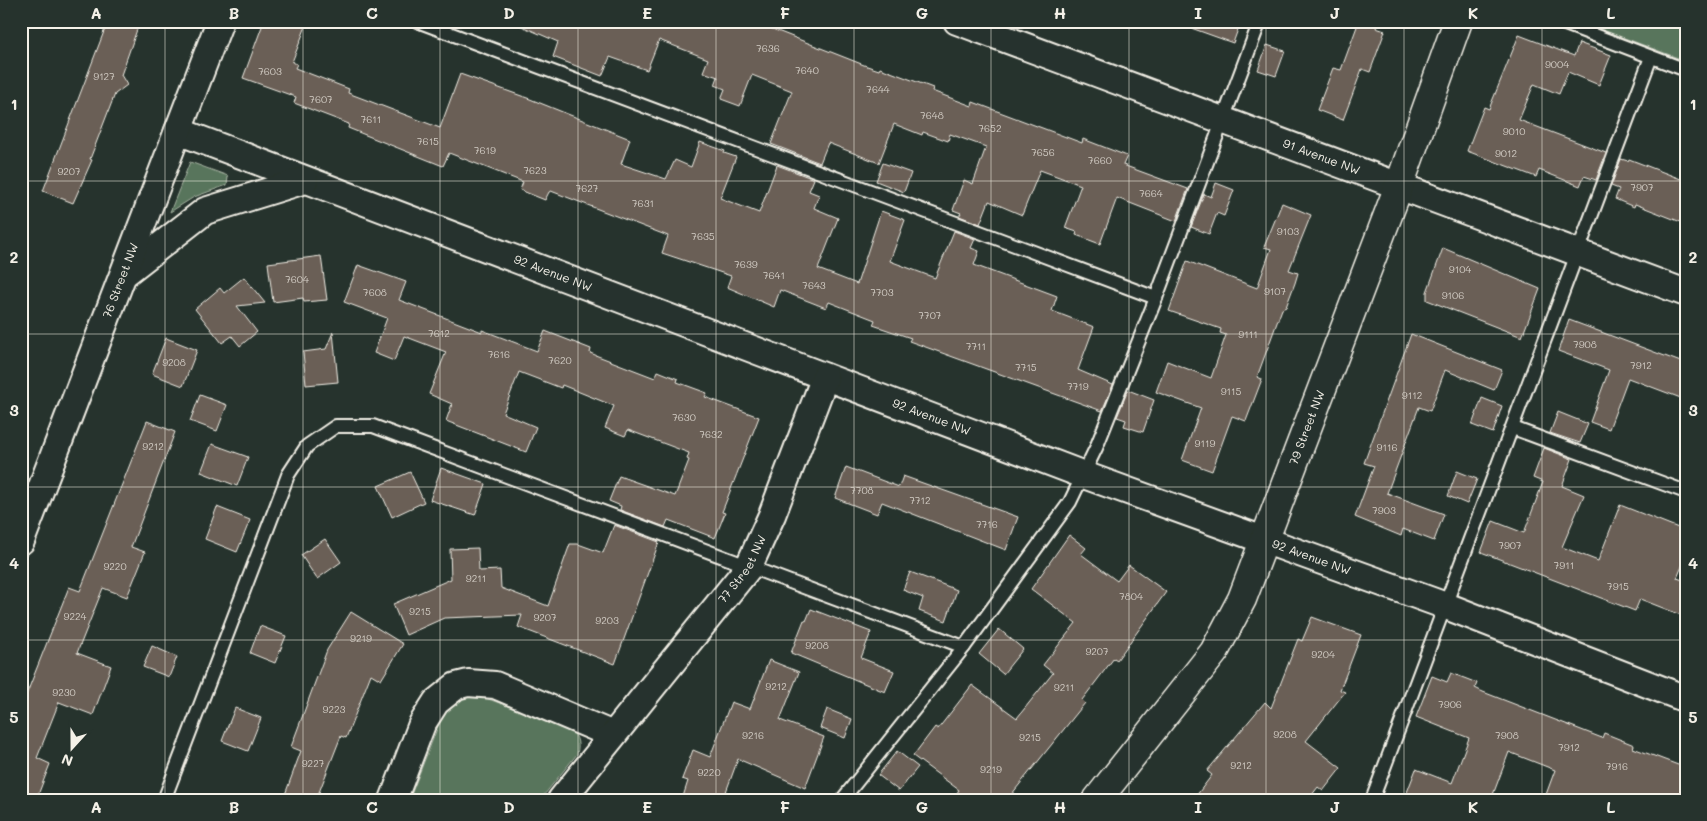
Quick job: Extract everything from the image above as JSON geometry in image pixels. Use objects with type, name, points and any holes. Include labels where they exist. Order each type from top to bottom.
[{"type":"street","name":"76 Street NW","points":[[21,541],[220,21]]},
{"type":"street","name":"91 Avenue NW","points":[[956,21],[1686,293]]},
{"type":"street","name":"79 Street NW","points":[[1096,800],[1214,652],[1242,599],[1399,186],[1458,21]]},
{"type":"street","name":"92 Avenue NW","points":[[178,131],[1084,475],[1446,606],[1686,699]]},
{"type":"street","points":[[123,275],[205,211],[305,180]]},
{"type":"street","name":"77 Street NW","points":[[562,800],[612,735],[748,568],[772,515],[825,377]]},
{"type":"street","points":[[393,800],[422,724],[436,702],[456,686],[468,683],[495,685],[612,735]]},
{"type":"lane","points":[[417,21],[1156,298]]},
{"type":"lane","points":[[842,800],[964,647],[1070,502],[1084,475],[1156,298],[1260,21]]},
{"type":"lane","points":[[1557,21],[1686,70]]},
{"type":"lane","points":[[1375,799],[1651,57]]},
{"type":"lane","points":[[164,800],[288,475],[306,446],[336,426],[373,426],[748,568],[964,647]]},
{"type":"lane","points":[[1513,428],[1686,492]]},
{"type":"green space","points":[[1579,21],[1686,21],[1686,61]]},
{"type":"green space","points":[[190,162],[228,176],[227,185],[194,197],[170,212]]},
{"type":"green space","points":[[474,694],[567,727],[575,735],[578,742],[577,754],[540,800],[409,800],[444,711],[452,701]]},
{"type":"building","points":[[108,21],[140,21],[121,75],[127,85],[115,94],[90,159],[92,160],[73,203],[43,191]]},
{"type":"building","points":[[264,21],[308,21],[292,62],[297,64],[295,68],[349,89],[348,93],[440,128],[460,74],[530,99],[630,139],[621,164],[666,179],[675,160],[691,167],[700,142],[725,151],[724,153],[736,157],[720,198],[759,213],[777,165],[814,179],[809,191],[819,195],[814,208],[838,218],[818,269],[857,284],[881,211],[905,220],[890,261],[935,278],[954,231],[975,239],[971,248],[979,251],[974,265],[1057,296],[1052,311],[1094,327],[1078,370],[1113,385],[1102,411],[909,341],[911,338],[873,325],[875,320],[829,302],[826,308],[780,290],[774,307],[727,287],[731,276],[662,253],[668,236],[551,191],[545,200],[520,190],[523,182],[449,153],[443,166],[348,128],[349,124],[294,103],[296,97],[243,78]]},
{"type":"building","points":[[510,21],[752,21],[864,65],[879,70],[880,68],[933,88],[932,91],[972,106],[973,102],[1082,143],[1083,139],[1127,156],[1123,165],[1188,189],[1176,221],[1117,198],[1100,244],[1076,235],[1077,232],[1065,228],[1081,185],[1040,170],[1022,215],[989,201],[980,224],[959,216],[961,213],[953,210],[964,180],[973,184],[986,147],[950,134],[948,141],[923,132],[922,135],[894,124],[879,163],[828,143],[820,163],[771,144],[792,91],[752,75],[740,106],[721,99],[725,89],[715,85],[718,77],[703,72],[708,59],[659,40],[647,70],[610,57],[602,76],[553,57],[558,42]]},
{"type":"building","points":[[1181,21],[1241,21],[1233,43],[1180,24]]},
{"type":"building","points":[[1359,21],[1378,21],[1376,28],[1385,31],[1370,72],[1362,69],[1343,120],[1317,110],[1333,68],[1341,70]]},
{"type":"building","points":[[1519,35],[1574,56],[1579,43],[1611,55],[1599,85],[1568,72],[1559,94],[1534,84],[1519,120],[1606,153],[1596,180],[1584,176],[1580,186],[1539,170],[1536,177],[1467,151],[1484,107],[1489,109]]},
{"type":"building","points":[[1267,45],[1285,51],[1276,76],[1258,70]]},
{"type":"building","points":[[1621,159],[1628,161],[1629,159],[1686,181],[1686,224],[1635,204],[1634,207],[1615,199],[1619,189],[1611,186]]},
{"type":"building","points":[[883,163],[911,173],[904,192],[876,181]]},
{"type":"building","points":[[1216,183],[1234,190],[1224,216],[1217,213],[1209,234],[1191,227],[1204,194],[1211,197]]},
{"type":"building","points":[[1282,203],[1311,215],[1289,270],[1298,273],[1286,307],[1282,309],[1257,377],[1262,379],[1246,421],[1232,416],[1212,471],[1182,460],[1201,408],[1156,392],[1167,361],[1211,378],[1226,335],[1220,333],[1221,329],[1169,311],[1187,261],[1257,288],[1271,249],[1264,247]]},
{"type":"building","points":[[1443,248],[1540,289],[1522,337],[1427,300],[1427,292]]},
{"type":"building","points":[[321,256],[327,300],[304,302],[303,298],[273,302],[268,263]]},
{"type":"building","points":[[358,265],[406,282],[399,300],[482,332],[482,330],[537,351],[545,331],[591,349],[590,353],[655,378],[658,371],[678,379],[677,382],[707,393],[705,397],[759,417],[722,512],[725,513],[715,538],[668,520],[665,527],[620,510],[621,506],[609,501],[619,476],[675,496],[689,460],[687,459],[689,453],[628,430],[625,436],[605,428],[614,406],[562,385],[561,388],[519,372],[503,413],[536,427],[526,452],[446,421],[452,404],[429,394],[446,352],[404,336],[394,361],[374,353],[387,318],[344,302]]},
{"type":"building","points":[[244,277],[265,303],[237,306],[257,332],[240,346],[232,336],[222,343],[195,309],[220,288],[224,293]]},
{"type":"building","points":[[1569,320],[1686,364],[1686,400],[1628,378],[1609,429],[1590,422],[1609,370],[1558,351]]},
{"type":"building","points":[[333,332],[338,382],[306,385],[303,352],[326,349]]},
{"type":"building","points":[[1411,334],[1502,370],[1494,390],[1445,370],[1430,411],[1419,407],[1387,493],[1444,514],[1434,541],[1403,529],[1401,536],[1355,517],[1374,466],[1364,463]]},
{"type":"building","points":[[166,338],[197,350],[183,386],[152,374]]},
{"type":"building","points":[[1128,390],[1154,400],[1143,432],[1124,426],[1126,420],[1117,417]]},
{"type":"building","points":[[200,395],[227,405],[217,431],[190,421]]},
{"type":"building","points":[[1482,398],[1502,406],[1493,433],[1472,425]]},
{"type":"building","points":[[1558,412],[1588,424],[1580,443],[1550,433]]},
{"type":"building","points":[[147,421],[175,432],[131,547],[145,552],[127,597],[103,588],[77,653],[111,666],[93,715],[59,702],[37,758],[50,764],[36,800],[21,800],[21,708],[69,587],[80,591]]},
{"type":"building","points":[[212,444],[248,457],[237,486],[201,472]]},
{"type":"building","points":[[1544,448],[1572,459],[1562,486],[1584,495],[1562,547],[1598,561],[1620,505],[1686,531],[1686,557],[1677,578],[1686,581],[1686,617],[1640,599],[1635,611],[1481,552],[1493,521],[1524,533],[1543,482],[1533,478]]},
{"type":"building","points":[[846,467],[899,487],[903,476],[1018,517],[1006,550],[882,502],[877,514],[835,498]]},
{"type":"building","points":[[441,468],[486,484],[475,515],[430,500]]},
{"type":"building","points":[[1457,471],[1477,479],[1467,504],[1448,496]]},
{"type":"building","points":[[410,472],[424,502],[392,517],[378,486]]},
{"type":"building","points":[[217,507],[250,520],[237,552],[205,539]]},
{"type":"building","points":[[614,525],[659,542],[615,664],[518,627],[522,615],[444,618],[406,635],[393,604],[451,579],[450,549],[478,548],[479,571],[500,570],[501,588],[548,606],[570,544],[578,544],[603,553]]},
{"type":"building","points":[[1069,535],[1086,548],[1081,554],[1117,581],[1129,565],[1166,592],[1117,660],[1114,658],[1082,700],[1085,703],[1007,800],[952,800],[959,790],[913,756],[935,727],[938,729],[972,685],[1017,718],[1053,673],[1043,665],[1076,623],[1031,589]]},
{"type":"building","points":[[325,539],[341,562],[317,579],[301,555]]},
{"type":"building","points":[[910,572],[957,590],[946,621],[919,611],[923,598],[903,590]]},
{"type":"building","points":[[811,609],[871,632],[861,658],[894,671],[885,692],[791,653],[804,620],[806,621]]},
{"type":"building","points":[[351,612],[403,644],[381,680],[371,674],[346,738],[341,736],[316,800],[283,800],[301,751],[291,747],[327,650]]},
{"type":"building","points":[[1312,617],[1361,635],[1340,690],[1345,692],[1306,741],[1341,768],[1323,791],[1318,787],[1308,800],[1193,800],[1212,775],[1207,771],[1265,702],[1271,708],[1298,639],[1302,641]]},
{"type":"building","points":[[260,626],[286,636],[275,663],[250,653]]},
{"type":"building","points":[[999,629],[1023,649],[1003,674],[979,654]]},
{"type":"building","points":[[152,646],[177,657],[169,677],[143,667]]},
{"type":"building","points":[[769,660],[799,672],[780,720],[824,737],[805,788],[738,759],[723,800],[682,800],[688,781],[682,779],[693,750],[710,757],[731,702],[750,709]]},
{"type":"building","points":[[1451,673],[1477,683],[1475,688],[1483,692],[1602,738],[1604,733],[1634,745],[1633,748],[1686,768],[1686,800],[1544,800],[1555,770],[1509,752],[1491,800],[1404,800],[1416,769],[1452,783],[1469,738],[1416,717],[1432,676],[1447,682]]},
{"type":"building","points":[[235,708],[261,718],[248,751],[222,741]]},
{"type":"building","points":[[827,709],[852,719],[845,738],[820,728]]},
{"type":"building","points":[[897,751],[918,767],[899,791],[878,775]]}]
